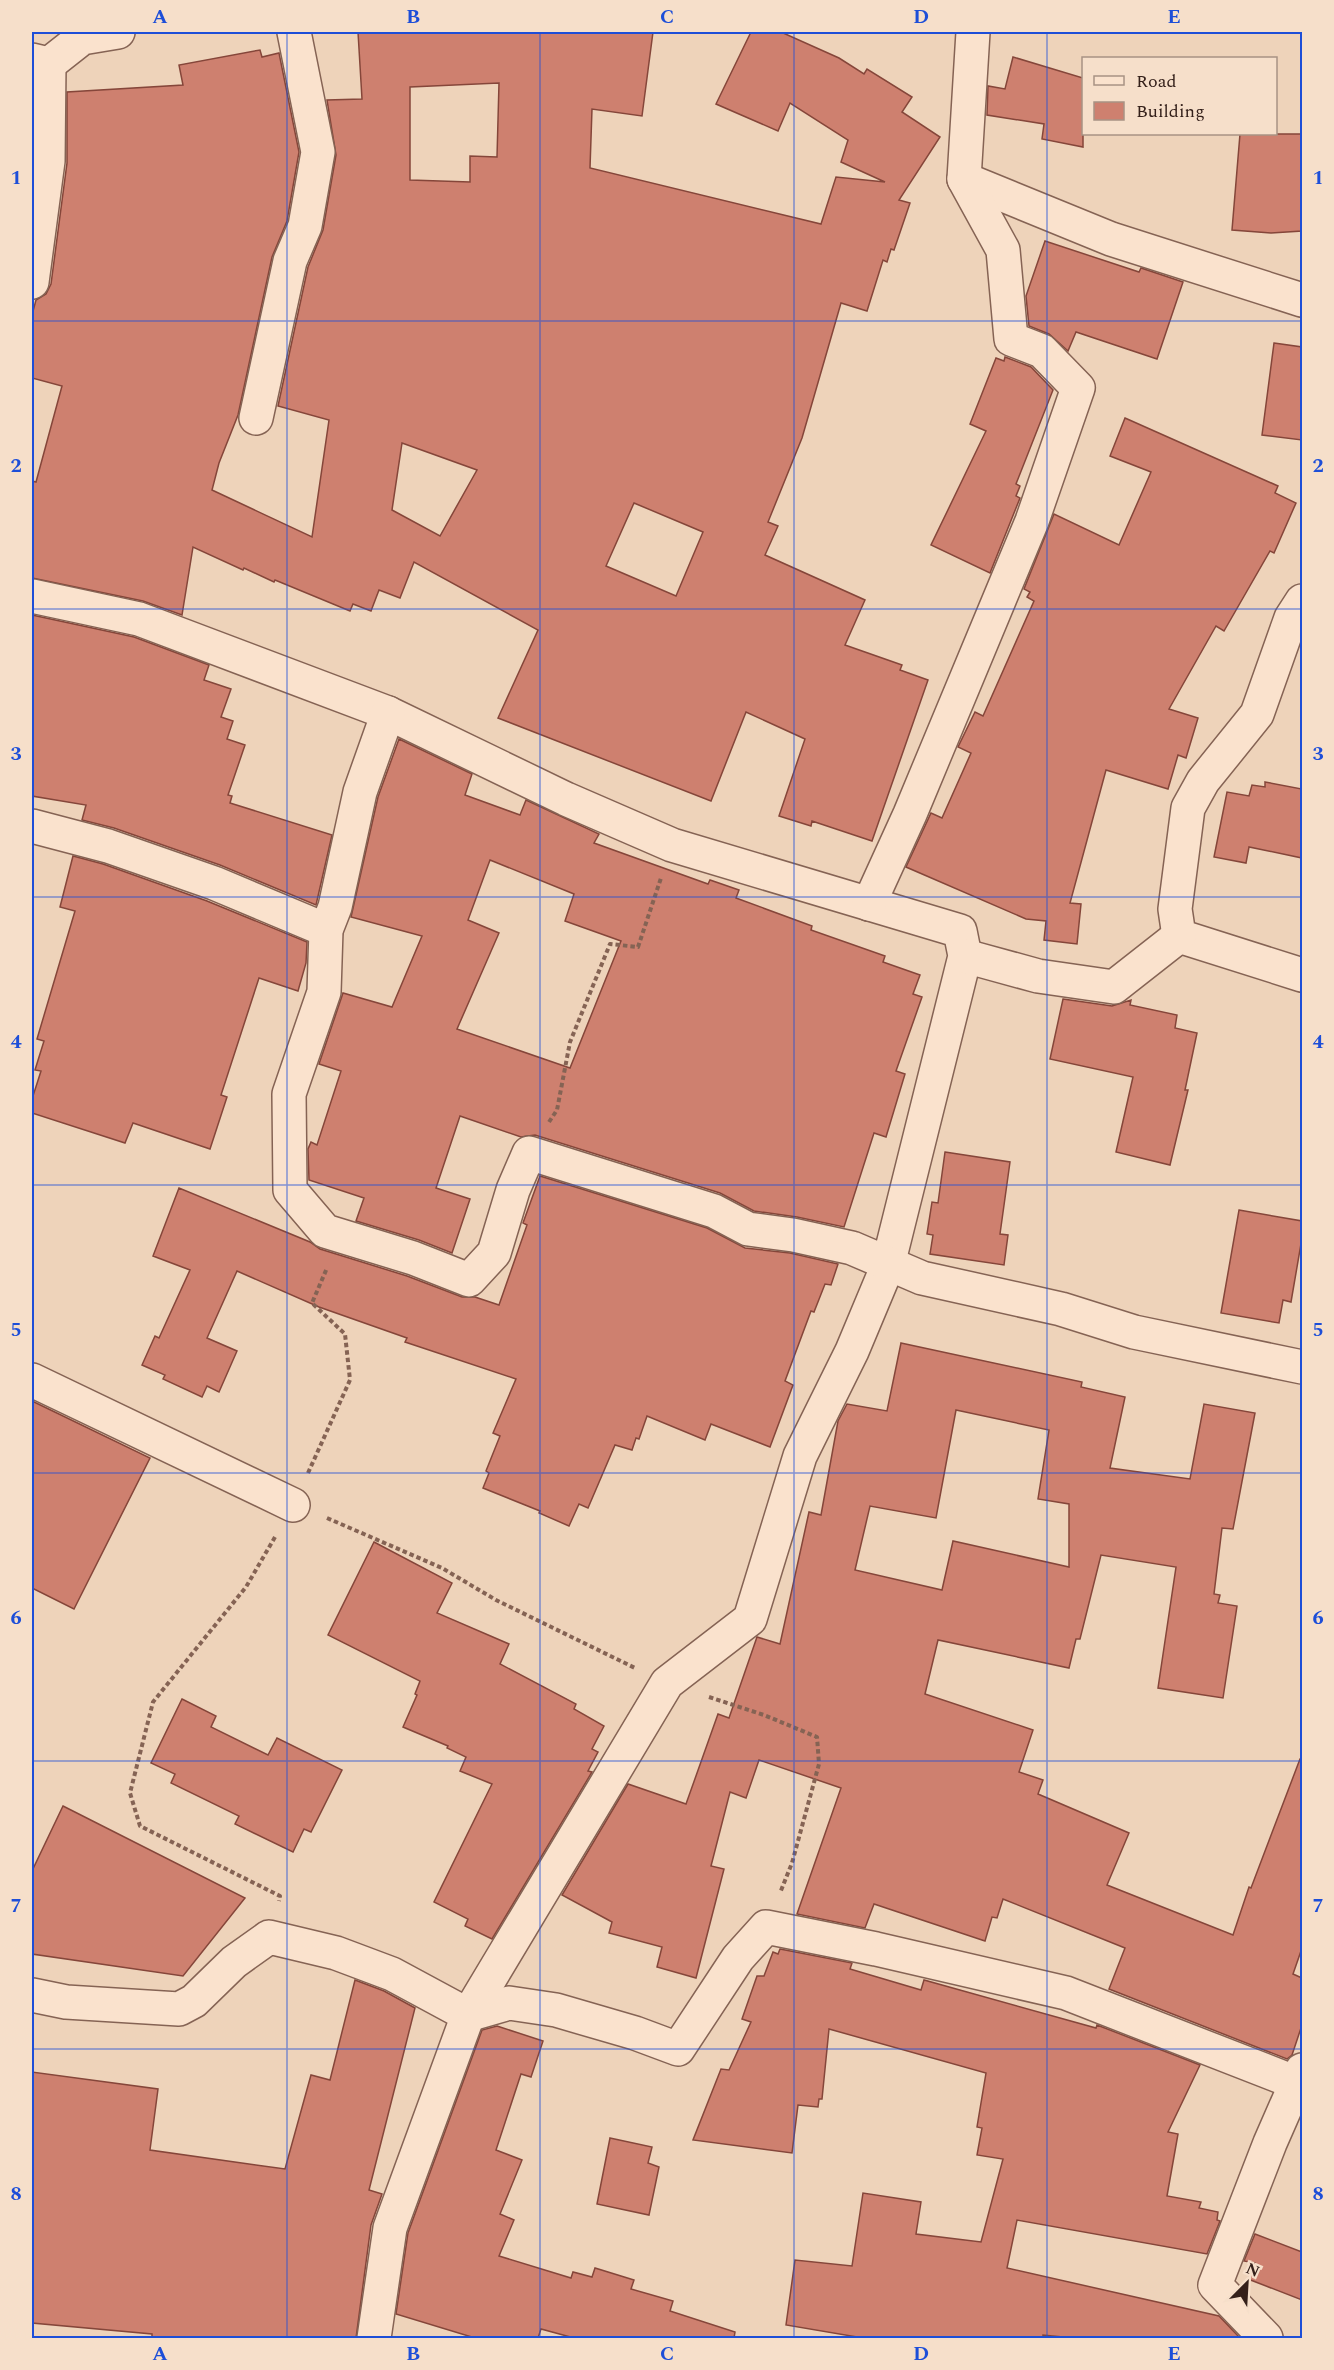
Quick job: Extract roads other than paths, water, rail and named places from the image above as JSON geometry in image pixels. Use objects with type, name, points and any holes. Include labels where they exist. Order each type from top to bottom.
[{"type":"street","points":[[32,282],[48,161],[40,62],[82,38],[118,32]]},
{"type":"street","points":[[256,418],[290,261],[304,226],[318,152],[294,32]]},
{"type":"street","points":[[869,904],[910,814],[1032,521],[1078,388],[1042,351],[1011,339],[1003,250],[964,179],[973,32]]},
{"type":"street","points":[[964,179],[1111,238],[1302,300]]},
{"type":"street","points":[[32,596],[139,619],[388,713],[566,799],[672,845],[960,931],[965,956],[888,1265],[852,1351],[800,1456],[750,1619],[667,1683],[468,2015],[390,2228],[374,2338]]},
{"type":"street","points":[[1179,936],[1174,909],[1188,808],[1203,781],[1257,714],[1291,618],[1302,601]]},
{"type":"street","points":[[388,713],[360,792],[335,907],[326,930],[324,992],[289,1094],[290,1190],[325,1231],[413,1258],[469,1280],[494,1254],[513,1190],[529,1152],[714,1211],[748,1229],[793,1235],[852,1248],[922,1278],[1061,1309],[1134,1332],[1302,1367]]},
{"type":"street","points":[[32,826],[108,846],[214,883],[326,930]]},
{"type":"street","points":[[965,956],[1038,976],[1114,987],[1179,936]]},
{"type":"street","points":[[1179,936],[1302,975]]},
{"type":"street","points":[[32,1380],[293,1505]]},
{"type":"street","points":[[32,1995],[66,2002],[179,2009],[194,2001],[234,1962],[269,1938],[336,1953],[392,1974],[468,2015],[509,2003],[556,2010],[634,2033],[678,2049],[738,1958],[766,1927],[876,1949],[1066,1994],[1301,2080],[1270,2143],[1215,2285],[1266,2338]]}]
